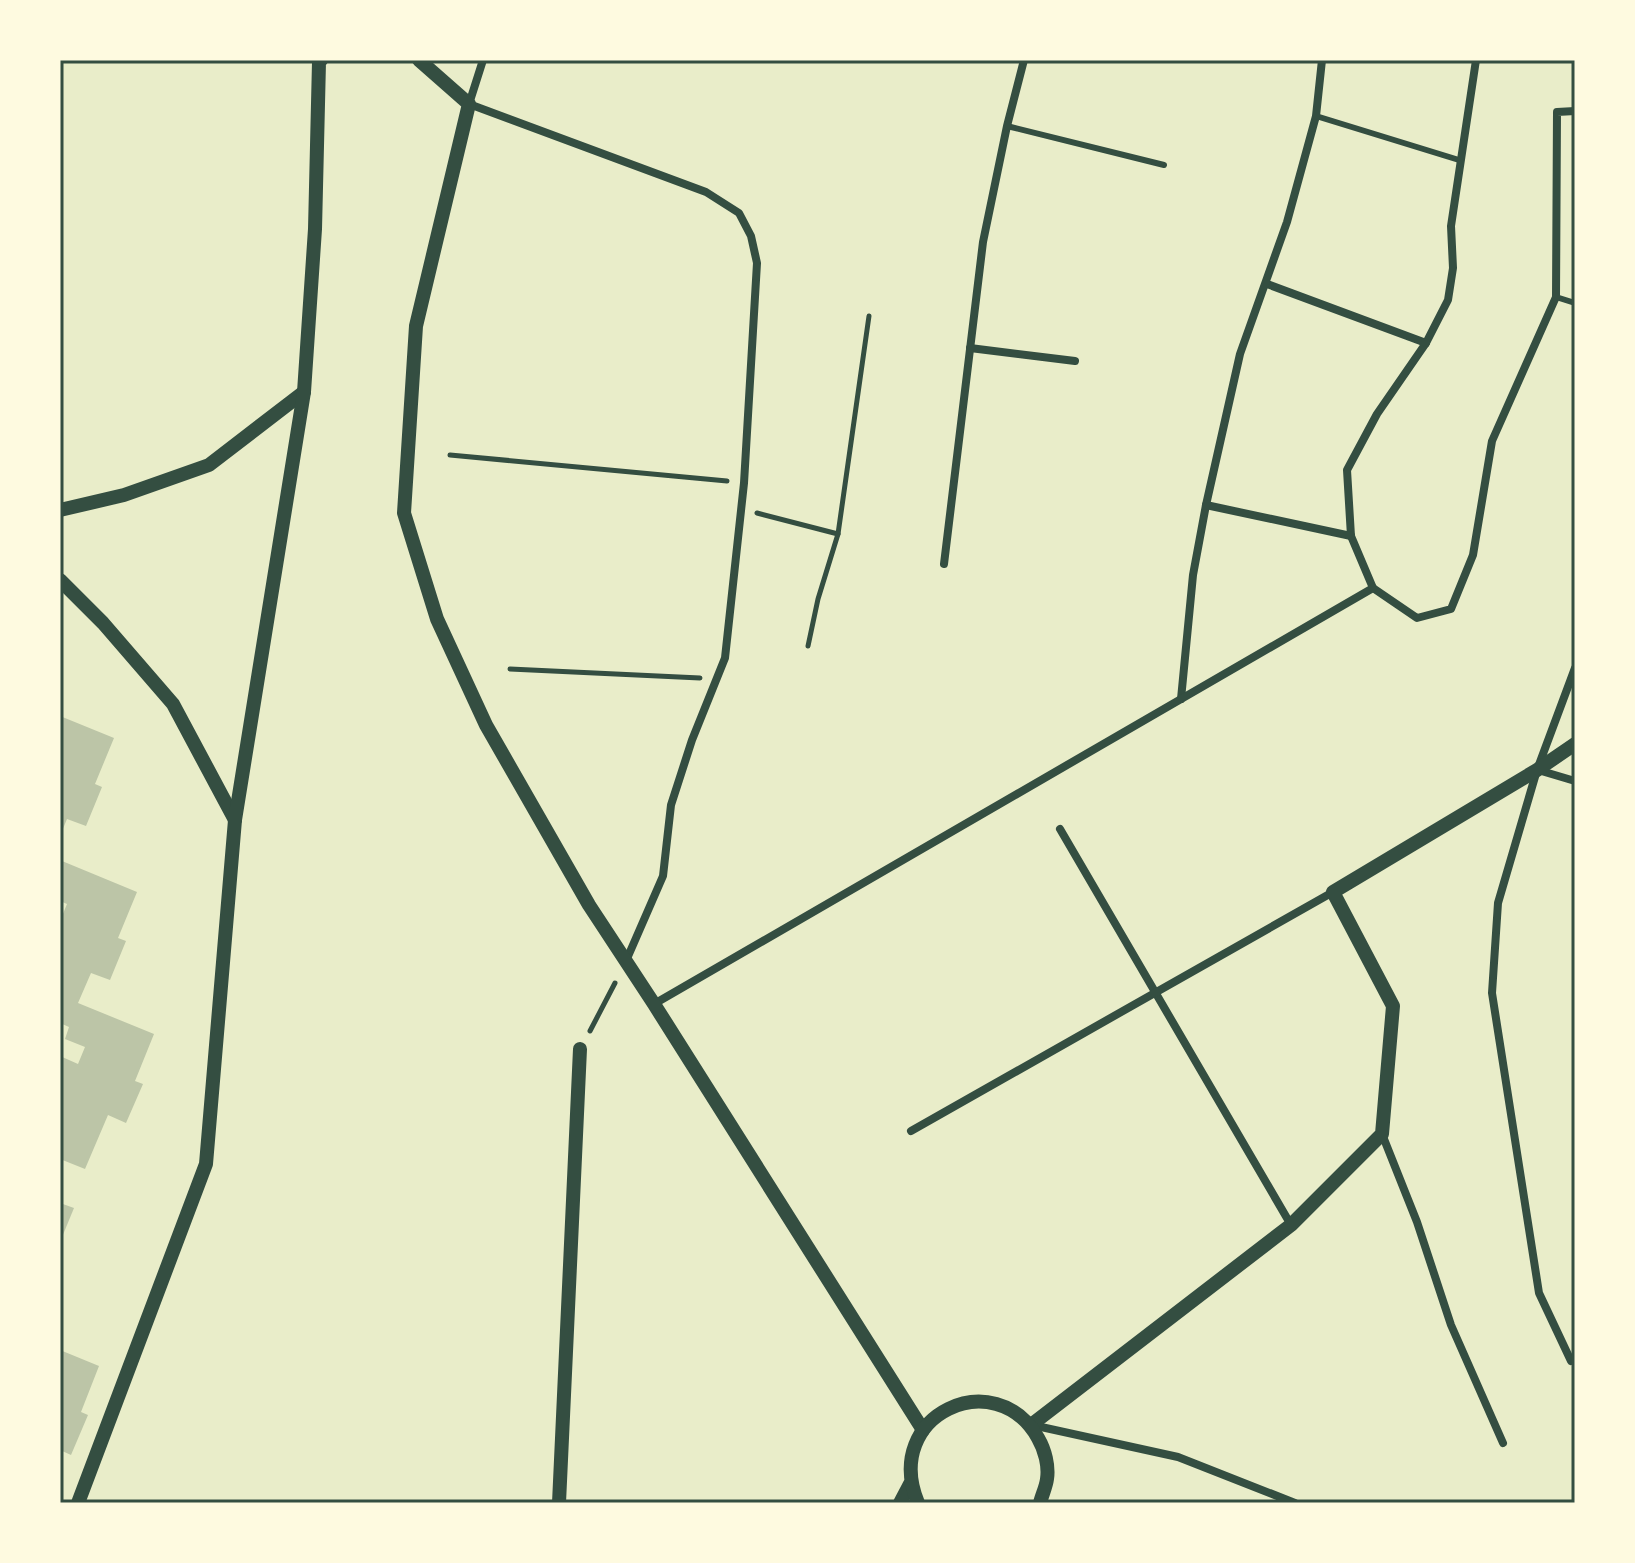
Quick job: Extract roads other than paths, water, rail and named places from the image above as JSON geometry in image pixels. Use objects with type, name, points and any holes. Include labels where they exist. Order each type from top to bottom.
[{"type":"street","points":[[419,60],[469,104],[692,186],[739,213],[751,236],[757,263],[744,483],[725,658],[692,740],[671,805],[663,876],[626,961]]},
{"type":"street","points":[[483,60],[469,104],[416,326],[404,513],[437,619],[486,725],[589,905],[923,1430]]},
{"type":"street","points":[[944,564],[983,242],[1024,60]]},
{"type":"street","points":[[1181,699],[1193,575],[1206,505],[1240,354],[1267,284],[1316,116],[1322,60]]},
{"type":"street","points":[[1476,60],[1451,226],[1453,268],[1448,300],[1426,343],[1377,414],[1347,470],[1351,536],[1373,588],[1417,618],[1451,609],[1473,555],[1492,441],[1556,297],[1557,112],[1575,111]]},
{"type":"street","points":[[78,1503],[206,1164],[235,820],[304,392],[315,229],[320,61]]},
{"type":"street","points":[[1267,284],[1426,343]]},
{"type":"street","points":[[970,348],[1075,361]]},
{"type":"street","points":[[60,510],[124,495],[209,465],[304,392]]},
{"type":"street","points":[[1206,505],[1351,536]]},
{"type":"street","points":[[60,580],[103,623],[173,704],[235,820]]},
{"type":"street","points":[[654,1004],[1373,588]]},
{"type":"street","points":[[1571,1361],[1539,1293],[1492,993],[1498,903],[1537,770],[1575,668]]},
{"type":"street","points":[[911,1131],[1333,892],[1575,744]]},
{"type":"street","points":[[1537,770],[1575,781]]},
{"type":"street","points":[[1060,829],[1291,1225]]},
{"type":"street","points":[[1333,892],[1393,1006],[1382,1134],[1417,1222],[1451,1325],[1503,1443]]},
{"type":"street","points":[[559,1503],[580,1049]]},
{"type":"street","points":[[1031,1425],[1291,1225],[1382,1134]]},
{"type":"street","points":[[918,1503],[910,1484],[910,1455],[923,1430],[946,1409],[975,1401],[1006,1406],[1031,1425],[1045,1449],[1048,1477],[1040,1503]]},
{"type":"street","points":[[1031,1425],[1178,1457],[1295,1503]]},
{"type":"street","points":[[900,1503],[910,1484]]},
{"type":"lane","points":[[1316,116],[1459,160]]},
{"type":"lane","points":[[1007,126],[1164,165]]},
{"type":"lane","points":[[1556,297],[1575,303]]}]
